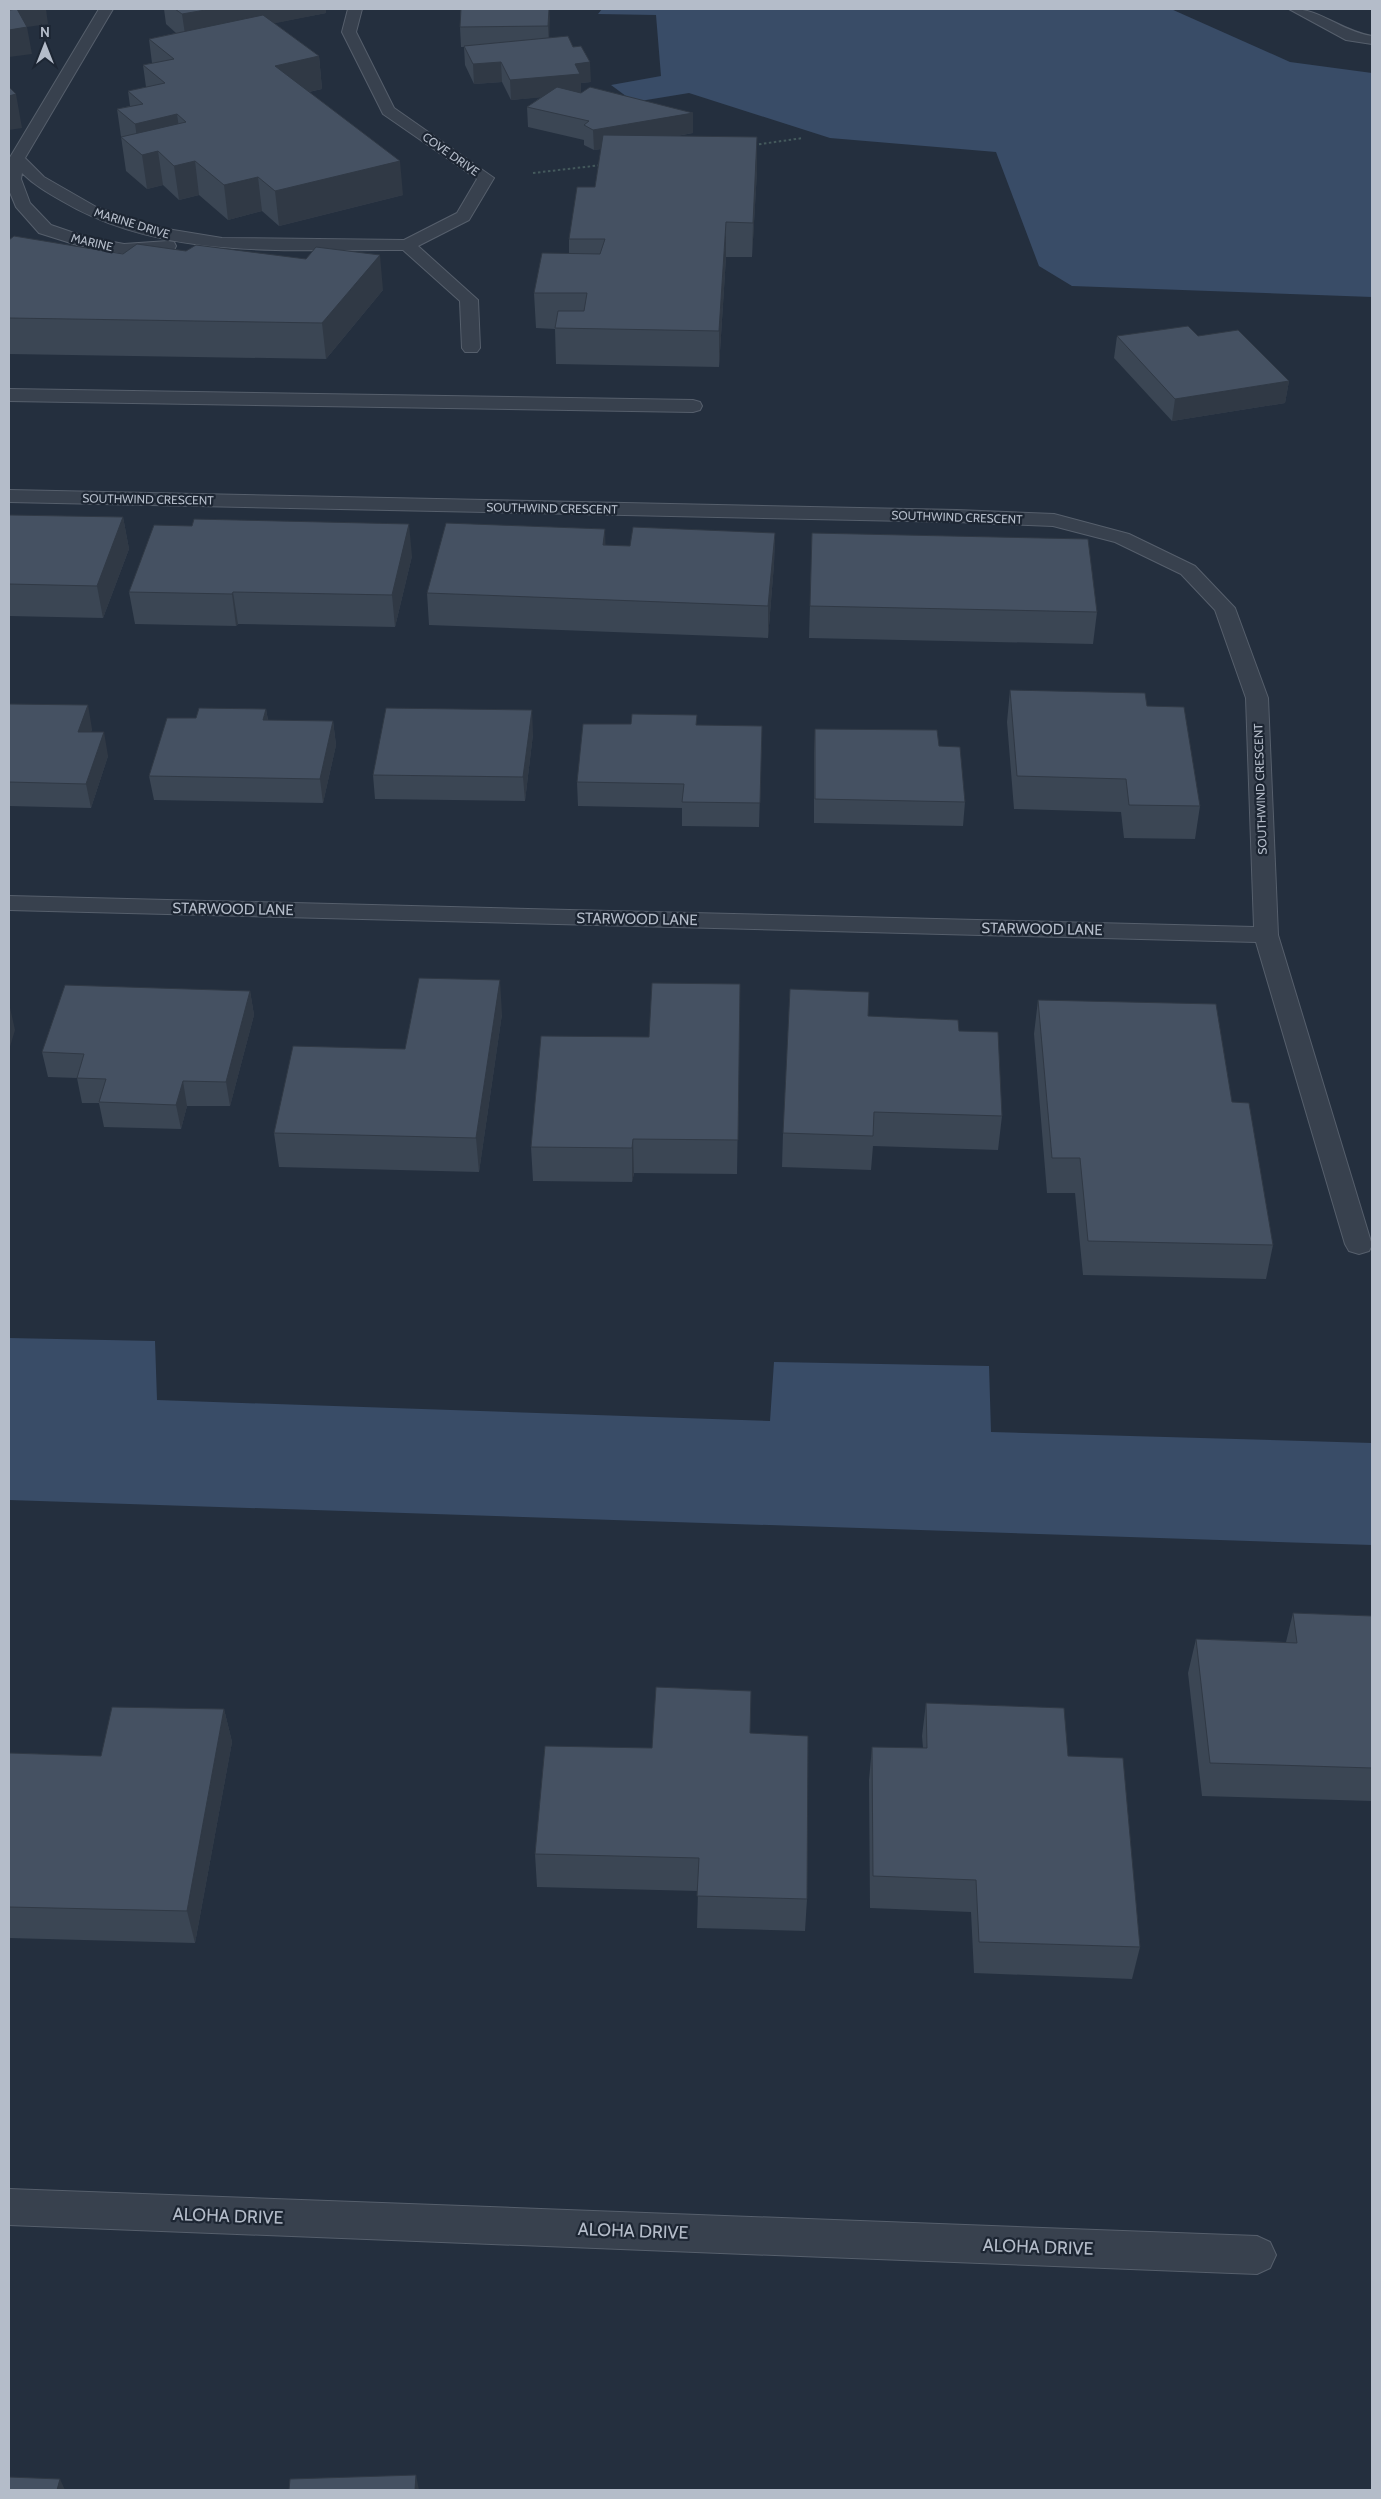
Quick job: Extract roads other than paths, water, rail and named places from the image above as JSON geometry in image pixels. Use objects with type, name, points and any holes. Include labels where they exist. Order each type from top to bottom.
[{"type":"street","points":[[17,159],[106,9]]},
{"type":"street","name":"COVE DRIVE","points":[[356,9],[349,32],[388,111],[486,178],[463,216],[407,244]]},
{"type":"street","points":[[1296,9],[1351,37],[1372,40]]},
{"type":"street","name":"MARINE","points":[[17,159],[13,180],[22,204],[45,229],[83,241],[124,249],[222,243]]},
{"type":"street","name":"MARINE DRIVE","points":[[17,159],[38,180],[92,212],[159,233],[222,243],[407,244]]},
{"type":"street","points":[[407,244],[468,300],[471,348]]},
{"type":"street","points":[[9,395],[693,406]]},
{"type":"street","name":"SOUTHWIND CRESCENT","points":[[9,496],[957,516],[1054,520],[1122,538],[1188,570],[1225,608],[1257,698],[1266,935],[1359,1244]]},
{"type":"street","name":"STARWOOD LANE","points":[[9,903],[1266,935]]},
{"type":"street","name":"ALOHA DRIVE","points":[[9,2207],[1257,2255]]},
{"type":"water","points":[[602,9],[1171,9],[1290,62],[1372,73],[1372,297],[1072,286],[1039,266],[996,152],[830,138],[689,93],[634,102],[611,85],[661,76],[656,15],[598,14]]},
{"type":"water","points":[[9,1338],[155,1341],[157,1400],[770,1421],[774,1362],[989,1366],[991,1432],[1372,1443],[1372,1545],[9,1500]]}]
